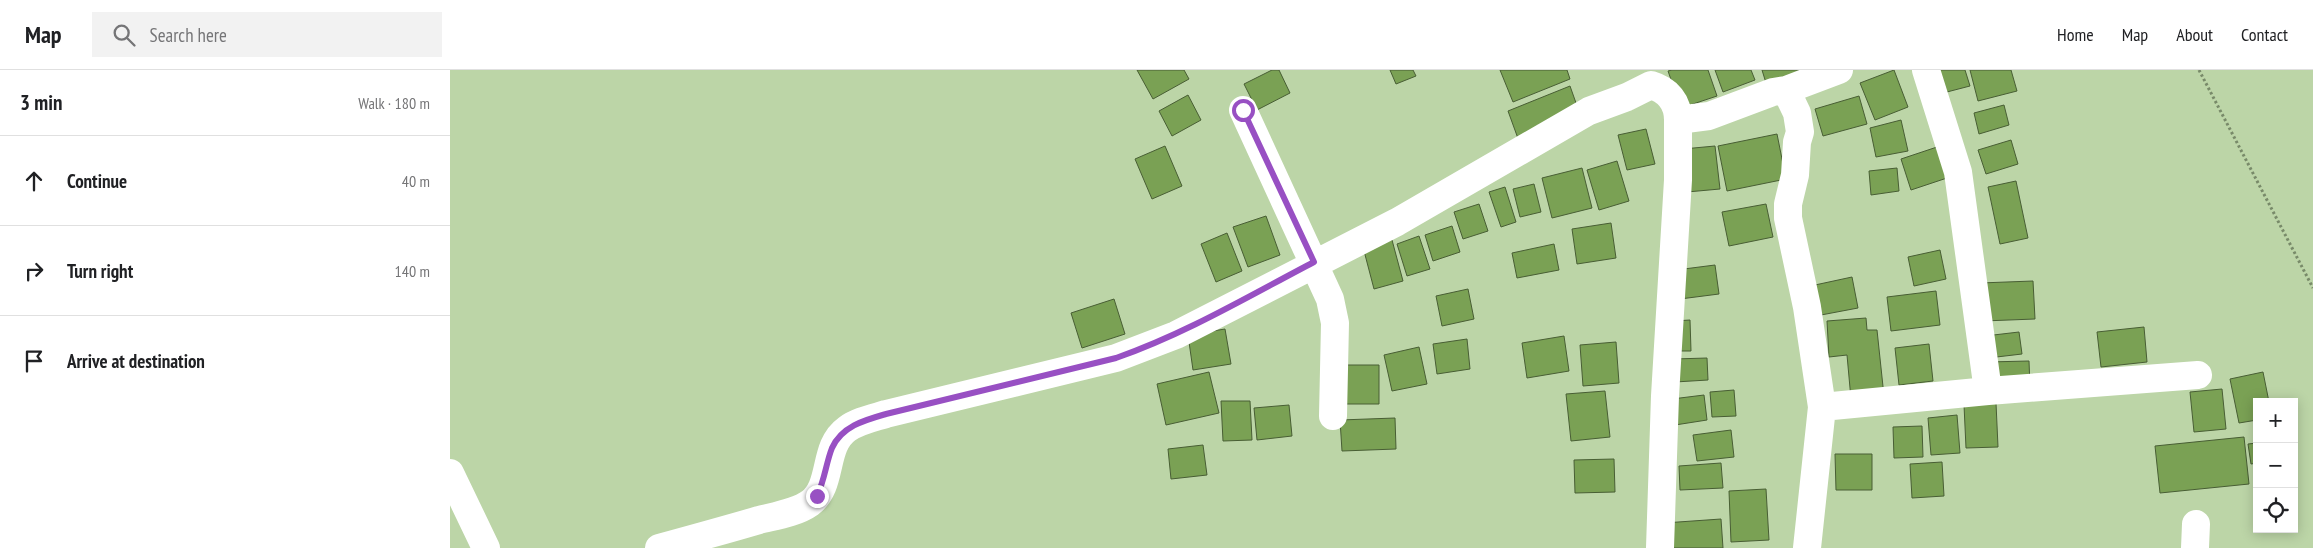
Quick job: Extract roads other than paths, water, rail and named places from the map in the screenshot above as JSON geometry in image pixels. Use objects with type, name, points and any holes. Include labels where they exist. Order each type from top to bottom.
[{"type":"street","points":[[1678,120],[1709,116],[1839,70]]},
{"type":"street","points":[[1926,70],[1958,172],[1988,391]]},
{"type":"street","points":[[659,548],[781,514],[809,504],[817,496],[822,485],[832,449],[837,439],[846,430],[859,422],[1116,358],[1176,334],[1314,262],[1396,222],[1589,111],[1627,97],[1647,77],[1669,94],[1678,112],[1678,180],[1665,396],[1660,548]]},
{"type":"street","points":[[1786,90],[1797,113],[1800,132],[1797,142],[1795,175],[1788,204],[1788,218],[1807,307],[1822,407],[1807,548]]},
{"type":"street","points":[[1243,110],[1314,262],[1334,312],[1333,416]]},
{"type":"street","points":[[1822,407],[1988,391],[2198,375]]},
{"type":"street","points":[[450,473],[486,548]]}]
